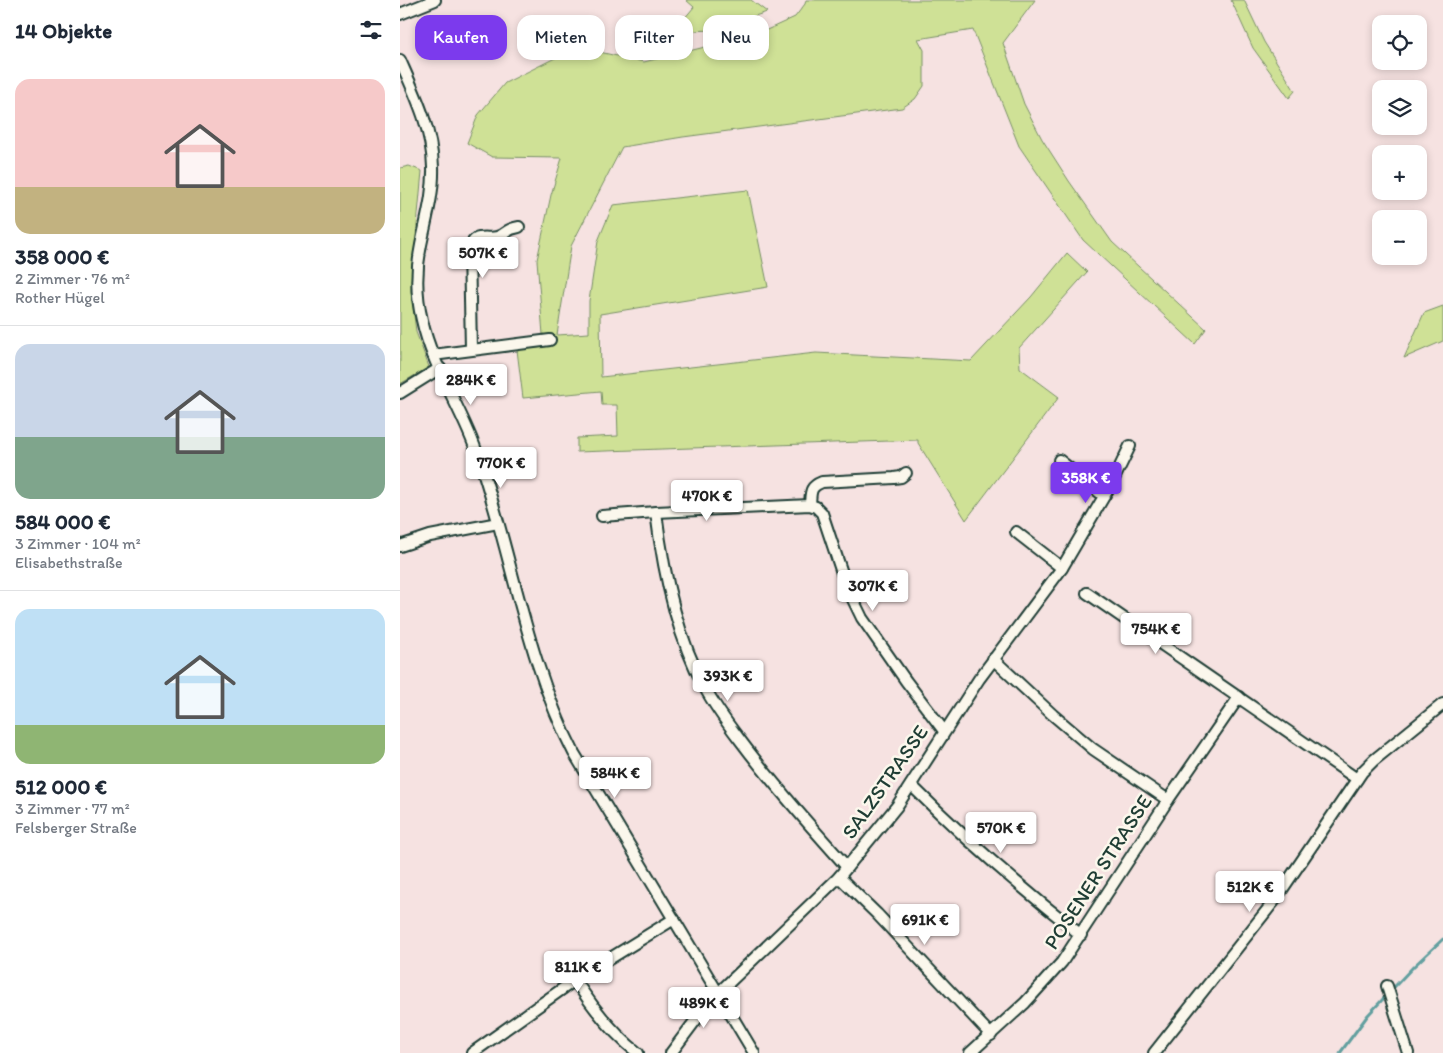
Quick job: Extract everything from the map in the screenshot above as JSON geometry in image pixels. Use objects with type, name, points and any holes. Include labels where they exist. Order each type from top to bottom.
[{"type":"street","points":[[400,14],[435,0]]},
{"type":"street","points":[[400,60],[419,102],[432,145],[434,169],[430,205],[420,247],[417,272],[422,320],[433,355],[478,453],[537,662],[563,731],[591,784],[754,1053]]},
{"type":"street","points":[[472,349],[470,249],[474,240],[478,238],[494,238],[510,228],[519,228]]},
{"type":"street","points":[[433,355],[550,340]]},
{"type":"street","points":[[400,392],[440,368]]},
{"type":"street","name":"SALZSTRASSE","points":[[671,1053],[692,1023],[718,993],[839,877],[881,826],[911,785],[944,731],[993,659],[1061,570],[1104,496],[1130,446]]},
{"type":"street","points":[[1058,460],[1104,496]]},
{"type":"street","points":[[810,505],[812,490],[815,485],[822,482],[894,478],[901,477],[906,473]]},
{"type":"street","points":[[602,516],[810,505],[816,507],[822,513],[846,585],[862,618],[900,674],[944,731]]},
{"type":"street","points":[[656,512],[665,575],[686,645],[704,686],[715,705],[756,761],[847,867]]},
{"type":"street","points":[[400,546],[423,538],[499,528]]},
{"type":"street","points":[[1016,532],[1061,570]]},
{"type":"street","points":[[1087,593],[1357,779]]},
{"type":"street","points":[[993,659],[1046,709],[1093,749],[1168,800]]},
{"type":"street","name":"POSENER STRASSE","points":[[970,1053],[1043,984],[1062,962],[1168,800],[1239,697]]},
{"type":"street","points":[[1154,1053],[1281,893],[1357,779],[1374,760],[1443,704]]},
{"type":"street","points":[[911,785],[951,825],[1004,872],[1081,935]]},
{"type":"street","points":[[839,877],[877,914],[991,1035]]},
{"type":"street","points":[[472,1053],[575,980],[674,919]]},
{"type":"street","points":[[575,980],[612,1031],[638,1053]]},
{"type":"street","points":[[1387,986],[1408,1053]]},
{"type":"green space","points":[[686,0],[751,0],[767,12],[758,15],[703,15],[703,30],[693,31],[693,15],[687,15],[694,7]]},
{"type":"green space","points":[[806,0],[1035,0],[1003,43],[1024,104],[1042,139],[1112,242],[1206,329],[1195,344],[1083,240],[1019,146],[973,30],[918,39],[924,50],[924,86],[915,99],[902,108],[622,147],[571,246],[557,335],[589,333],[589,301],[598,241],[613,205],[748,190],[768,287],[600,314],[601,377],[816,353],[971,361],[1031,297],[1067,253],[1087,272],[1019,348],[1020,368],[1059,397],[966,520],[918,443],[918,440],[577,452],[577,438],[618,436],[617,405],[602,405],[601,391],[523,398],[517,350],[544,347],[537,260],[551,195],[562,158],[492,157],[467,143],[478,115],[505,83],[551,60],[605,60],[605,53],[615,56],[615,60],[644,62],[652,60],[693,60],[693,50],[703,48],[703,60],[769,60],[769,29],[795,17]]},
{"type":"green space","points":[[1231,0],[1244,0],[1264,42],[1295,91],[1289,98],[1253,48]]},
{"type":"green space","points":[[409,166],[422,171],[411,290],[416,332],[429,367],[400,384],[400,168]]},
{"type":"green space","points":[[1443,306],[1443,341],[1404,358],[1424,313]]},
{"type":"waterway","points":[[1340,1053],[1368,1015],[1413,967],[1443,939]]}]
